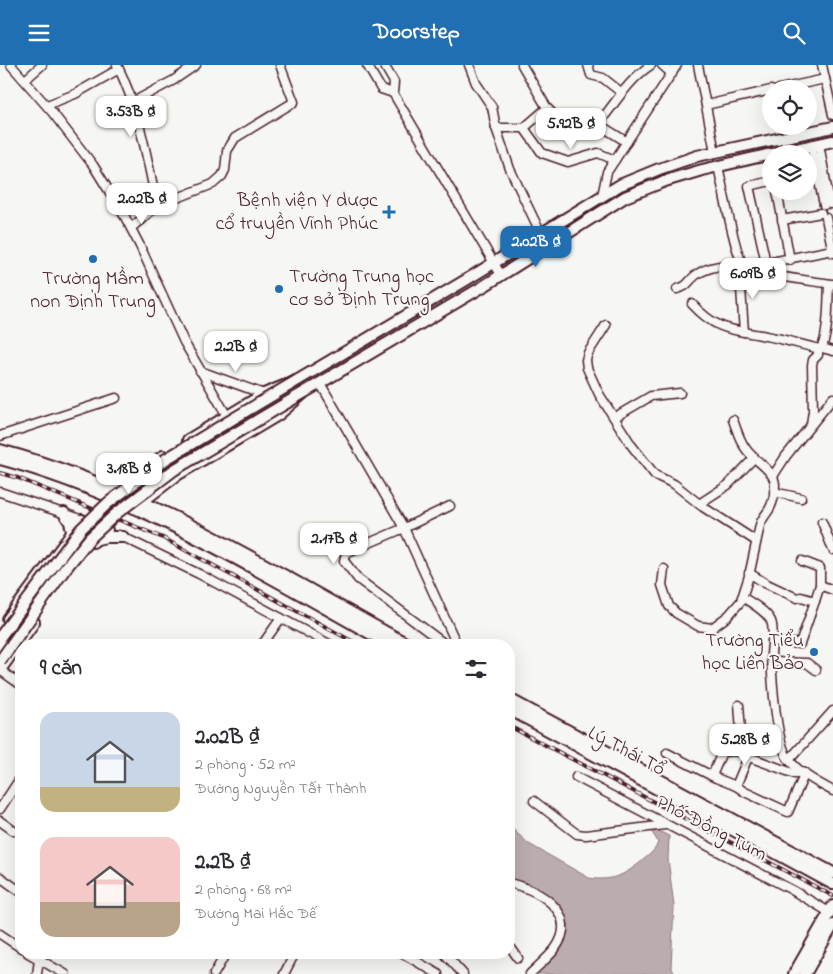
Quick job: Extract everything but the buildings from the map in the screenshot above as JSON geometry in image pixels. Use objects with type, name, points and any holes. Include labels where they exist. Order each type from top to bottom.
[{"type":"main road","points":[[817,130],[833,127]]},
{"type":"main road","points":[[0,637],[81,529],[108,503],[166,459],[494,263],[620,185],[660,169],[715,152],[794,135]]},
{"type":"main road","points":[[814,135],[815,145],[833,141]]},
{"type":"main road","points":[[16,639],[85,544],[117,513],[174,470],[440,312],[625,197],[665,181],[762,156]]},
{"type":"main road","points":[[602,196],[605,210]]},
{"type":"main road","points":[[433,299],[440,312]]},
{"type":"main road","points":[[111,493],[164,455],[227,416],[264,394],[298,380]]},
{"type":"main road","points":[[138,505],[177,475],[278,415],[305,392]]},
{"type":"main road","points":[[0,450],[64,469],[102,484],[115,484],[127,481]]},
{"type":"main road","points":[[0,459],[111,493],[138,505],[233,558],[387,639]]},
{"type":"main road","points":[[137,474],[136,482],[138,488],[143,492],[151,494]]},
{"type":"main road","points":[[102,484],[111,493]]},
{"type":"main road","points":[[157,509],[156,498],[161,487]]},
{"type":"main road","points":[[138,505],[157,509],[388,639]]},
{"type":"main road","points":[[64,513],[71,524],[72,532]]},
{"type":"main road","points":[[0,629],[82,520]]},
{"type":"main road","points":[[22,639],[81,556],[94,540],[107,530]]},
{"type":"main road","points":[[94,540],[106,537],[123,537]]},
{"type":"main road","points":[[62,545],[68,543],[76,546],[81,556]]},
{"type":"main road","points":[[0,661],[15,640]]},
{"type":"main road","points":[[0,670],[15,649]]},
{"type":"main road","name":"Lý Thái Tổ","points":[[515,702],[833,873]]},
{"type":"main road","name":"Lý Thái Tổ","points":[[515,712],[833,884]]},
{"type":"main road","points":[[794,974],[831,909]]},
{"type":"main road","points":[[808,973],[833,925]]},
{"type":"street","points":[[12,65],[47,105],[93,165],[131,228],[184,342],[227,416]]},
{"type":"street","points":[[25,80],[42,65]]},
{"type":"street","points":[[132,101],[174,80],[196,65]]},
{"type":"street","points":[[131,228],[157,206],[213,184],[222,176],[227,151],[235,138],[294,101],[282,65]]},
{"type":"street","points":[[368,65],[381,89],[393,93]]},
{"type":"street","points":[[384,65],[394,82],[393,93],[501,275]]},
{"type":"street","points":[[469,65],[476,83],[492,107],[496,128],[510,169],[541,234]]},
{"type":"street","points":[[522,65],[547,108],[554,115],[566,123],[598,124],[627,142]]},
{"type":"street","points":[[588,65],[591,75],[603,78],[622,93]]},
{"type":"street","points":[[598,124],[638,74],[651,65]]},
{"type":"street","points":[[662,65],[672,74]]},
{"type":"street","points":[[602,196],[607,172],[677,65]]},
{"type":"street","points":[[698,65],[715,152]]},
{"type":"street","points":[[822,65],[833,115]]},
{"type":"street","points":[[47,105],[75,94],[118,67],[132,101],[145,147],[157,206]]},
{"type":"street","points":[[817,81],[825,79]]},
{"type":"street","points":[[706,105],[762,93]]},
{"type":"street","points":[[496,128],[524,128],[547,108]]},
{"type":"street","points":[[524,128],[542,153],[568,162],[598,153],[615,160]]},
{"type":"street","points":[[762,183],[749,186],[766,263],[833,251],[828,210],[817,155]]},
{"type":"street","points":[[718,166],[734,238],[743,265],[748,269],[774,275],[831,284],[825,332],[818,355],[812,361],[813,411],[810,426]]},
{"type":"street","points":[[817,183],[828,210]]},
{"type":"street","points":[[779,200],[790,260]]},
{"type":"street","points":[[782,220],[828,210]]},
{"type":"street","points":[[677,289],[686,287],[697,275],[708,268],[722,265],[743,265]]},
{"type":"street","points":[[743,265],[740,274],[744,332]]},
{"type":"street","points":[[692,304],[711,322],[732,331],[766,335],[833,351]]},
{"type":"street","points":[[606,325],[592,346],[586,360],[589,375],[632,446],[655,475],[674,484],[756,541]]},
{"type":"street","points":[[200,370],[264,394]]},
{"type":"street","points":[[320,383],[404,528],[454,639]]},
{"type":"street","points":[[615,417],[651,396],[680,393]]},
{"type":"street","points":[[0,437],[116,398]]},
{"type":"street","points":[[773,477],[786,456],[833,398]]},
{"type":"street","points":[[664,569],[662,585],[669,606],[676,613],[698,627],[712,628],[720,624],[736,607],[742,597],[762,517],[770,508],[775,483],[768,470],[754,458],[739,438],[733,420]]},
{"type":"street","points":[[699,503],[728,485],[754,458]]},
{"type":"street","points":[[0,492],[64,513],[123,537],[199,574],[320,639]]},
{"type":"street","points":[[774,492],[801,499]]},
{"type":"street","points":[[438,639],[358,579],[344,561],[346,553],[450,506]]},
{"type":"street","points":[[822,522],[833,550]]},
{"type":"street","points":[[772,641],[800,644],[820,585],[820,568],[802,561]]},
{"type":"street","points":[[749,573],[765,583],[796,597],[815,601]]},
{"type":"street","points":[[820,585],[833,590]]},
{"type":"street","points":[[742,597],[766,614],[772,622],[772,661],[779,738],[789,760],[833,791]]},
{"type":"street","points":[[266,639],[280,618]]},
{"type":"street","points":[[772,661],[807,663],[816,670]]},
{"type":"street","points":[[0,670],[15,681]]},
{"type":"street","points":[[736,786],[748,754],[743,740],[739,705]]},
{"type":"street","points":[[789,760],[833,711]]},
{"type":"street","points":[[712,776],[722,752],[736,751],[796,774],[805,773]]},
{"type":"street","points":[[667,753],[788,812],[805,773]]},
{"type":"street","name":"Phố Đồng Tum","points":[[576,777],[831,909]]},
{"type":"street","points":[[0,809],[15,786]]},
{"type":"street","points":[[534,801],[577,833],[586,835],[666,824]]},
{"type":"street","points":[[0,821],[14,831]]},
{"type":"street","points":[[0,877],[15,888]]},
{"type":"street","points":[[515,885],[532,891],[551,902],[562,921],[562,934],[555,949],[530,974]]},
{"type":"street","points":[[0,934],[15,945]]},
{"type":"street","points":[[515,954],[518,958]]},
{"type":"street","points":[[214,974],[221,959]]},
{"type":"street","points":[[284,974],[292,959]]},
{"type":"street","points":[[412,959],[438,974]]},
{"type":"street","points":[[449,959],[463,974]]},
{"type":"street","points":[[37,974],[39,960],[65,974]]},
{"type":"shaded area","points":[[650,829],[669,836],[668,859],[674,906],[671,967],[675,974],[536,974],[551,959],[564,938],[561,918],[558,907],[549,896],[515,882],[515,831],[529,844],[589,878],[597,879],[619,876],[650,854],[658,842]]},
{"type":"railway","points":[[0,473],[18,478],[163,538],[348,639]]},
{"type":"railway","points":[[515,729],[833,896]]},
{"type":"place","name":"Bệnh viện Y dược cổ truyền Vĩnh Phúc","points":[[389,212]]},
{"type":"place","name":"Trường Mầm non Định Trung","points":[[93,259]]},
{"type":"place","name":"Trường Trung học cơ sở Định Trung","points":[[279,289]]},
{"type":"place","name":"Trường Tiểu học Liên Bảo","points":[[814,652]]}]
